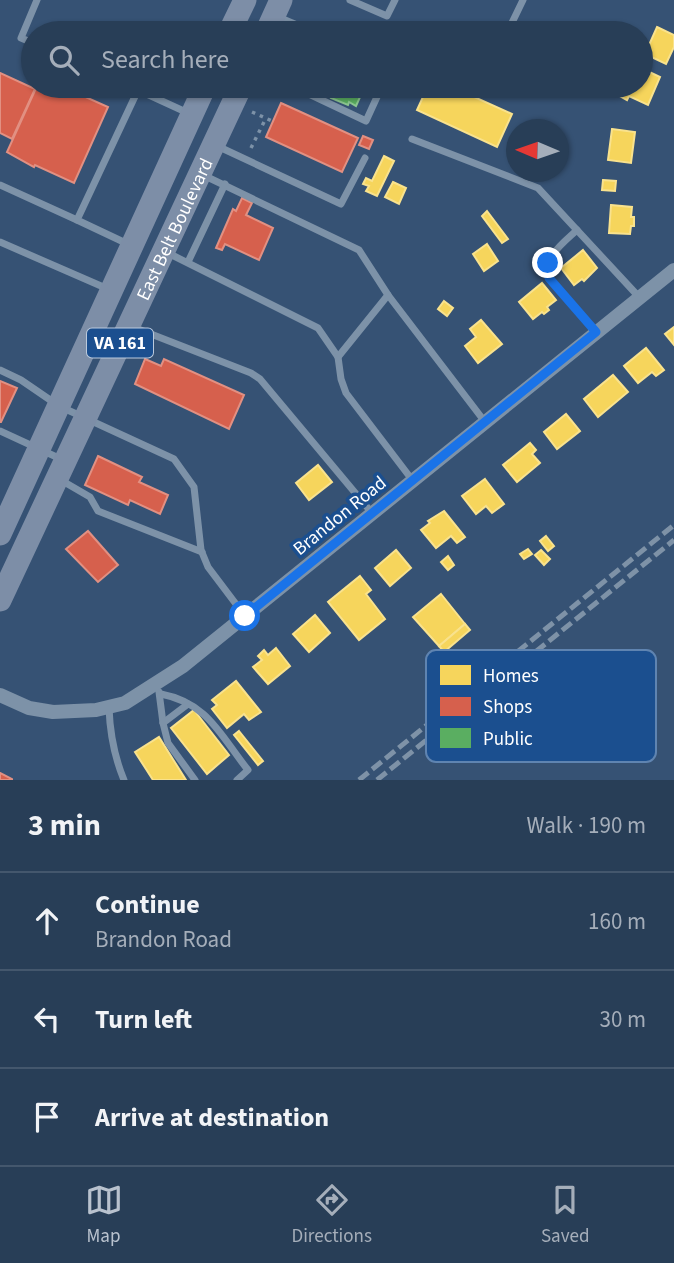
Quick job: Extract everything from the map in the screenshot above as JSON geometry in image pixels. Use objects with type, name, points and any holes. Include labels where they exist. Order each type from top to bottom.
[{"type":"main road","points":[[234,21],[240,4]]},
{"type":"main road","name":"East Belt Boulevard","points":[[0,534],[200,98]]},
{"type":"main road","name":"East Belt Boulevard","points":[[0,600],[200,174],[241,98]]},
{"type":"street","name":"Brandon Road","points":[[0,695],[29,708],[53,712],[96,710],[125,703],[157,689],[674,270]]},
{"type":"lane","points":[[28,21],[37,0]]},
{"type":"lane","points":[[350,0],[387,16],[395,0]]},
{"type":"lane","points":[[513,21],[523,0]]},
{"type":"lane","points":[[77,220],[134,98]]},
{"type":"lane","points":[[155,98],[192,115]]},
{"type":"lane","points":[[317,98],[366,121],[377,98]]},
{"type":"lane","points":[[412,139],[538,188],[640,298]]},
{"type":"lane","points":[[214,145],[341,204],[365,158]]},
{"type":"lane","points":[[200,174],[359,250],[388,295],[485,422]]},
{"type":"lane","points":[[188,262],[225,184]]},
{"type":"lane","points":[[0,186],[132,246]]},
{"type":"lane","points":[[577,230],[553,253],[547,271],[549,278],[596,332]]},
{"type":"lane","points":[[0,242],[111,291]]},
{"type":"lane","points":[[164,251],[318,328],[338,357],[346,393],[413,481]]},
{"type":"lane","points":[[338,357],[388,295]]},
{"type":"lane","points":[[129,325],[251,373],[260,379],[372,513]]},
{"type":"lane","points":[[0,370],[21,380],[59,406],[174,459],[194,487],[202,552],[208,567],[245,616]]},
{"type":"lane","points":[[0,430],[40,448],[90,497],[98,511],[202,552]]},
{"type":"lane","points":[[157,689],[198,707],[248,770],[237,780]]},
{"type":"lane","points":[[157,689],[168,743],[195,780]]},
{"type":"lane","points":[[163,723],[188,704]]},
{"type":"lane","points":[[109,707],[110,735],[124,780]]},
{"type":"path","points":[[243,98],[272,121]]},
{"type":"path","points":[[251,149],[266,118]]},
{"type":"building: Homes","points":[[657,27],[674,35],[674,47],[666,64],[653,58],[653,36]]},
{"type":"building: Homes","points":[[653,74],[660,77],[653,93]]},
{"type":"building: Homes","points":[[422,98],[477,98],[512,114],[510,119],[506,119],[506,127],[497,147],[417,110]]},
{"type":"building: Homes","points":[[633,98],[651,98],[648,105]]},
{"type":"building: Homes","points":[[612,129],[635,132],[631,163],[608,160]]},
{"type":"building: Homes","points":[[384,156],[394,161],[377,196],[366,191],[369,186],[363,184],[366,178],[372,181]]},
{"type":"building: Homes","points":[[603,180],[616,181],[615,191],[602,190]]},
{"type":"building: Homes","points":[[393,182],[406,188],[399,204],[385,197]]},
{"type":"building: Homes","points":[[611,205],[632,207],[634,226],[631,226],[630,234],[609,233]]},
{"type":"building: Homes","points":[[487,211],[508,239],[502,243],[482,216]]},
{"type":"building: Homes","points":[[487,244],[498,261],[484,271],[473,254]]},
{"type":"building: Homes","points":[[583,250],[597,268],[584,281],[582,279],[574,285],[561,268]]},
{"type":"building: Homes","points":[[542,283],[556,300],[547,307],[549,310],[533,319],[519,302]]},
{"type":"building: Homes","points":[[444,301],[453,308],[447,316],[438,309]]},
{"type":"building: Homes","points":[[481,320],[502,344],[478,363],[465,346],[476,337],[470,329]]},
{"type":"building: Homes","points":[[674,327],[674,345],[665,334]]},
{"type":"building: Homes","points":[[646,348],[664,370],[656,376],[652,372],[638,383],[624,366]]},
{"type":"building: Homes","points":[[613,375],[628,392],[598,417],[584,399]]},
{"type":"building: Homes","points":[[566,414],[580,431],[557,449],[544,432]]},
{"type":"building: Homes","points":[[530,443],[536,450],[532,454],[540,463],[517,482],[503,465]]},
{"type":"building: Homes","points":[[318,465],[332,482],[309,500],[296,483]]},
{"type":"building: Homes","points":[[485,479],[504,504],[492,513],[486,506],[476,514],[462,496]]},
{"type":"building: Homes","points":[[444,511],[465,537],[457,543],[451,536],[436,548],[421,530],[430,523],[428,521]]},
{"type":"building: Homes","points":[[546,536],[554,546],[548,551],[540,541]]},
{"type":"building: Homes","points":[[528,549],[532,554],[524,559],[520,554]]},
{"type":"building: Homes","points":[[396,550],[411,568],[390,586],[375,568]]},
{"type":"building: Homes","points":[[541,550],[550,559],[544,565],[535,555]]},
{"type":"building: Homes","points":[[448,556],[454,565],[448,570],[441,562]]},
{"type":"building: Homes","points":[[360,576],[371,590],[366,594],[385,619],[359,640],[328,602]]},
{"type":"building: Homes","points":[[441,594],[465,624],[439,646],[413,617]]},
{"type":"building: Homes","points":[[315,615],[330,633],[309,652],[293,634]]},
{"type":"building: Homes","points":[[465,624],[470,630],[446,650],[439,646]]},
{"type":"building: Homes","points":[[276,648],[290,666],[268,684],[253,667],[262,660],[258,656],[264,650],[268,655]]},
{"type":"building: Homes","points":[[236,681],[261,712],[249,720],[244,714],[227,728],[212,709],[217,705],[212,700]]},
{"type":"building: Homes","points":[[194,710],[229,755],[207,774],[171,728]]},
{"type":"building: Homes","points":[[239,731],[263,761],[258,765],[234,735]]},
{"type":"building: Homes","points":[[159,737],[186,780],[153,780],[135,752]]},
{"type":"building: Shops","points":[[0,73],[21,83],[21,98],[31,98],[12,139],[0,133]]},
{"type":"building: Shops","points":[[32,98],[88,98],[108,107],[74,183],[35,165],[34,167],[7,152]]},
{"type":"building: Shops","points":[[281,103],[358,138],[342,172],[266,137]]},
{"type":"building: Shops","points":[[363,136],[373,140],[369,149],[359,145]]},
{"type":"building: Shops","points":[[242,198],[252,203],[246,215],[273,228],[259,260],[225,244],[222,250],[216,248],[233,209],[236,211]]},
{"type":"building: Shops","points":[[145,359],[161,366],[164,359],[244,395],[229,429],[135,384]]},
{"type":"building: Shops","points":[[0,381],[17,388],[1,422],[0,422]]},
{"type":"building: Shops","points":[[98,456],[142,477],[139,482],[168,495],[160,514],[130,500],[128,505],[85,485]]},
{"type":"building: Shops","points":[[88,531],[118,565],[98,582],[66,549]]},
{"type":"building: Shops","points":[[0,773],[12,779],[12,780],[0,780]]},
{"type":"building: Public","points":[[331,98],[360,98],[356,106],[349,102],[348,105]]},
{"type":"railway","points":[[520,650],[674,525]]},
{"type":"railway","points":[[538,650],[674,540]]},
{"type":"railway","points":[[359,780],[426,726]]},
{"type":"railway","points":[[377,780],[426,740]]},
{"type":"route","points":[[245,616],[596,332],[549,278],[548,263]]}]
